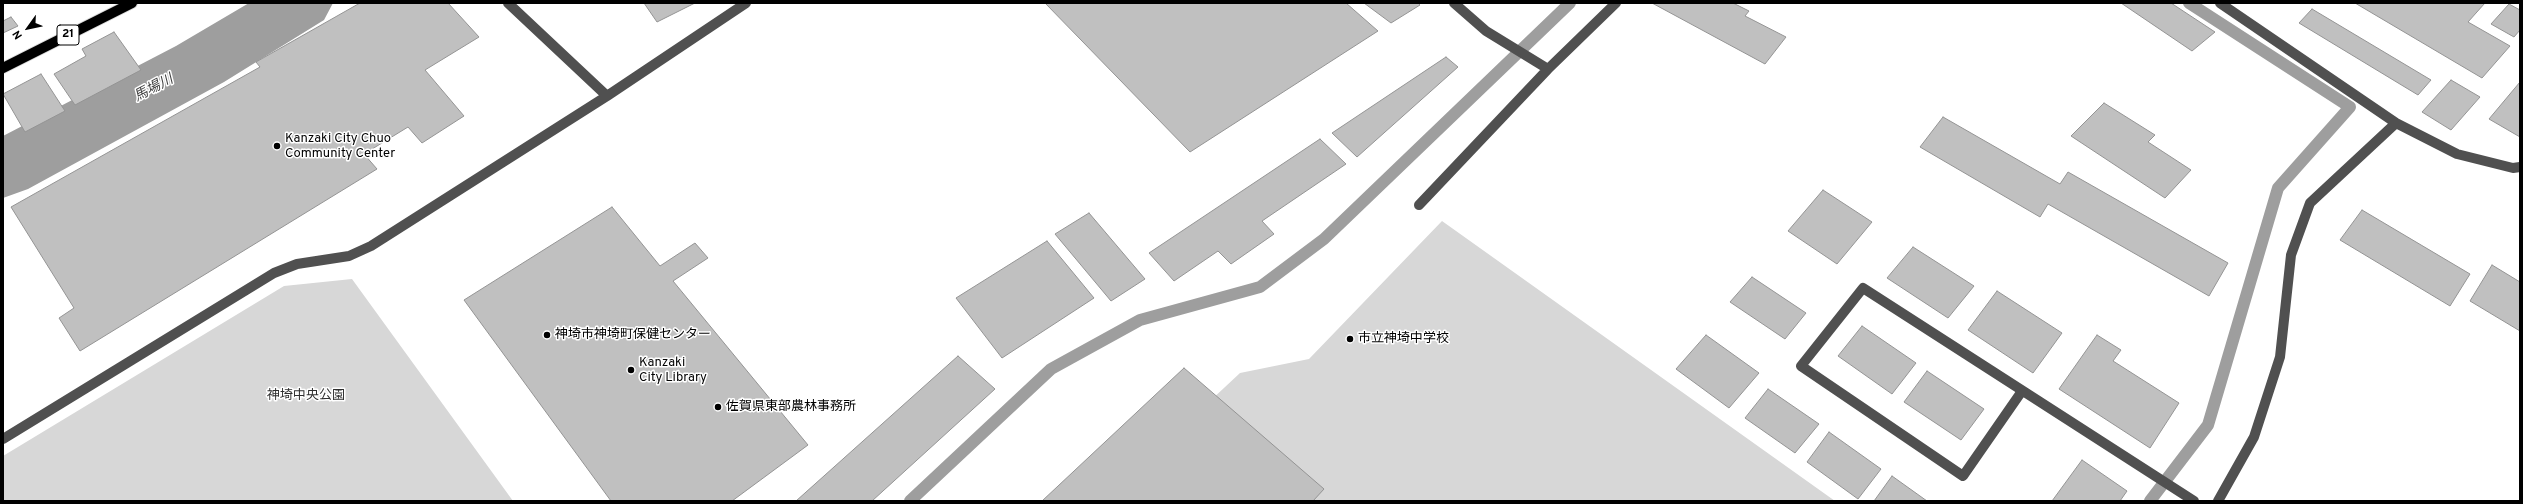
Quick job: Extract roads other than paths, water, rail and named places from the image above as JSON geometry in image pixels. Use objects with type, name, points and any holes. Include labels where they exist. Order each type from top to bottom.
[{"type":"main road","name":"21","points":[[3,68],[132,3]]},
{"type":"street","points":[[508,3],[607,96]]},
{"type":"street","points":[[3,439],[274,273],[297,264],[349,256],[371,246],[607,96],[746,3]]},
{"type":"street","points":[[1454,3],[1486,31],[1548,69]]},
{"type":"street","points":[[1419,205],[1548,69],[1616,3]]},
{"type":"street","points":[[2220,3],[2396,123],[2456,154],[2513,168],[2520,167]]},
{"type":"street","points":[[2218,501],[2254,437],[2280,357],[2291,255],[2310,203],[2396,123]]},
{"type":"street","points":[[2022,391],[1962,476],[1802,366],[1863,288],[2194,501]]},
{"type":"waterway","name":"馬場川","points":[[3,169],[200,64],[301,3]]},
{"type":"waterway","points":[[910,501],[1051,369],[1140,320],[1260,287],[1324,239],[1570,3]]},
{"type":"waterway","points":[[2150,501],[2208,425],[2278,188],[2350,107],[2189,3]]},
{"type":"place","name":"Kanzaki City Chuo Community Center","points":[[277,146]]},
{"type":"place","name":"神埼市神埼町保健センター","points":[[547,335]]},
{"type":"place","name":"市立神埼中学校","points":[[1350,339]]},
{"type":"place","name":"Kanzaki City Library","points":[[631,370]]},
{"type":"place","name":"佐賀県東部農林事務所","points":[[718,407]]},
{"type":"park label","name":"神埼中央公園","points":[[306,396]]}]
